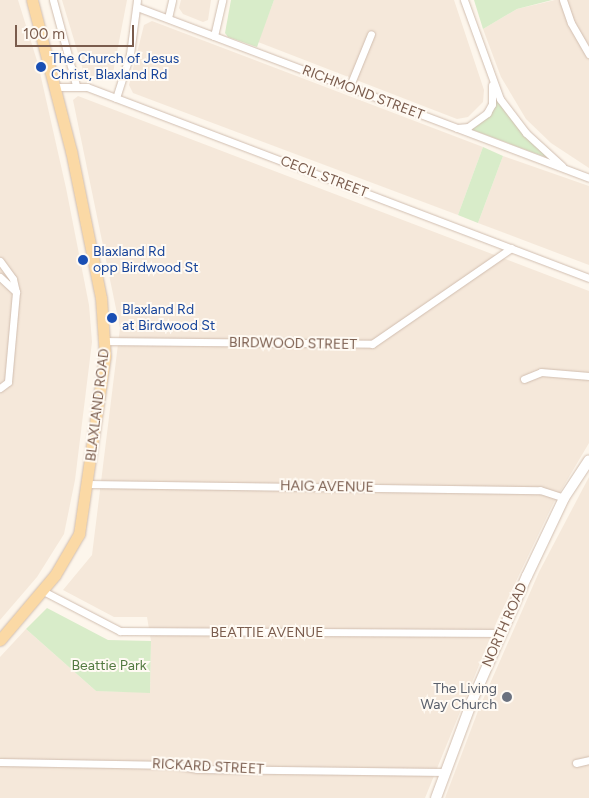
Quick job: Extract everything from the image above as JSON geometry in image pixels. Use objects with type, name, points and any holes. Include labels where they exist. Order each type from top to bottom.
[{"type":"main road","name":"BLAXLAND ROAD","points":[[0,640],[43,591],[74,545],[88,484],[105,341],[101,298],[57,87],[32,0]]},
{"type":"street","points":[[53,0],[76,85]]},
{"type":"street","points":[[168,18],[172,0]]},
{"type":"street","points":[[214,36],[222,0]]},
{"type":"street","points":[[464,0],[492,82],[526,133],[567,170]]},
{"type":"street","points":[[563,0],[570,23],[589,54]]},
{"type":"street","points":[[116,98],[130,54],[137,4]]},
{"type":"street","name":"RICHMOND STREET","points":[[137,4],[168,18],[349,88],[589,178]]},
{"type":"street","points":[[349,88],[371,34]]},
{"type":"street","points":[[455,128],[468,127],[487,114],[492,104],[492,82]]},
{"type":"street","name":"CECIL STREET","points":[[57,87],[76,85],[116,98],[589,278]]},
{"type":"street","name":"BIRDWOOD STREET","points":[[105,341],[372,344],[511,248]]},
{"type":"street","points":[[0,261],[13,278],[16,292],[8,382],[0,388]]},
{"type":"street","points":[[0,277],[16,292]]},
{"type":"street","points":[[524,379],[541,372],[589,376]]},
{"type":"street","name":"NORTH ROAD","points":[[436,798],[502,633],[564,498],[589,460]]},
{"type":"street","name":"HAIG AVENUE","points":[[88,484],[540,490],[564,498]]},
{"type":"street","name":"BEATTIE AVENUE","points":[[43,591],[120,631],[502,633]]},
{"type":"street","points":[[576,763],[589,760]]},
{"type":"street","name":"RICKARD STREET","points":[[0,762],[173,765],[197,769],[445,772]]},
{"type":"shaded area","points":[[0,0],[18,0],[38,64],[66,188],[89,305],[92,342],[75,480],[64,534],[37,577],[0,620]]},
{"type":"shaded area","points":[[62,0],[127,0],[112,78],[105,81],[84,73]]},
{"type":"shaded area","points":[[181,0],[211,0],[208,20],[203,22],[183,14],[179,8]]},
{"type":"shaded area","points":[[274,0],[454,0],[484,90],[483,102],[468,117],[457,119],[258,42]]},
{"type":"shaded area","points":[[555,0],[589,0],[589,168],[551,143],[526,119],[501,77],[483,29],[517,9]]},
{"type":"shaded area","points":[[152,21],[483,147],[458,215],[133,93],[129,85],[144,25]]},
{"type":"shaded area","points":[[78,96],[589,291],[589,443],[553,504],[497,621],[425,798],[0,798],[0,657],[26,629],[96,691],[150,692],[151,641],[147,617],[114,617],[63,590],[92,555],[120,328],[73,100]]},
{"type":"shaded area","points":[[503,156],[589,186],[589,265],[478,223]]},
{"type":"shaded area","points":[[589,477],[589,798],[445,798],[478,711],[539,572]]},
{"type":"green space","points":[[231,0],[274,0],[257,47],[228,37],[225,33]]},
{"type":"green space","points":[[474,0],[552,0],[517,9],[483,29]]},
{"type":"green space","points":[[495,94],[515,124],[548,158],[470,129],[487,116]]},
{"type":"green space","points":[[483,147],[503,156],[478,223],[458,215]]},
{"type":"green space","name":"Beattie Park","points":[[47,608],[108,640],[151,641],[150,693],[96,691],[26,629]]},
{"type":"place","name":"The Church of Jesus Christ, Blaxland Rd","points":[[41,67]]},
{"type":"place","name":"Blaxland Rd opp Birdwood St","points":[[83,260]]},
{"type":"place","name":"Blaxland Rd at Birdwood St","points":[[112,318]]},
{"type":"place","name":"The Living Way Church","points":[[507,697]]}]
